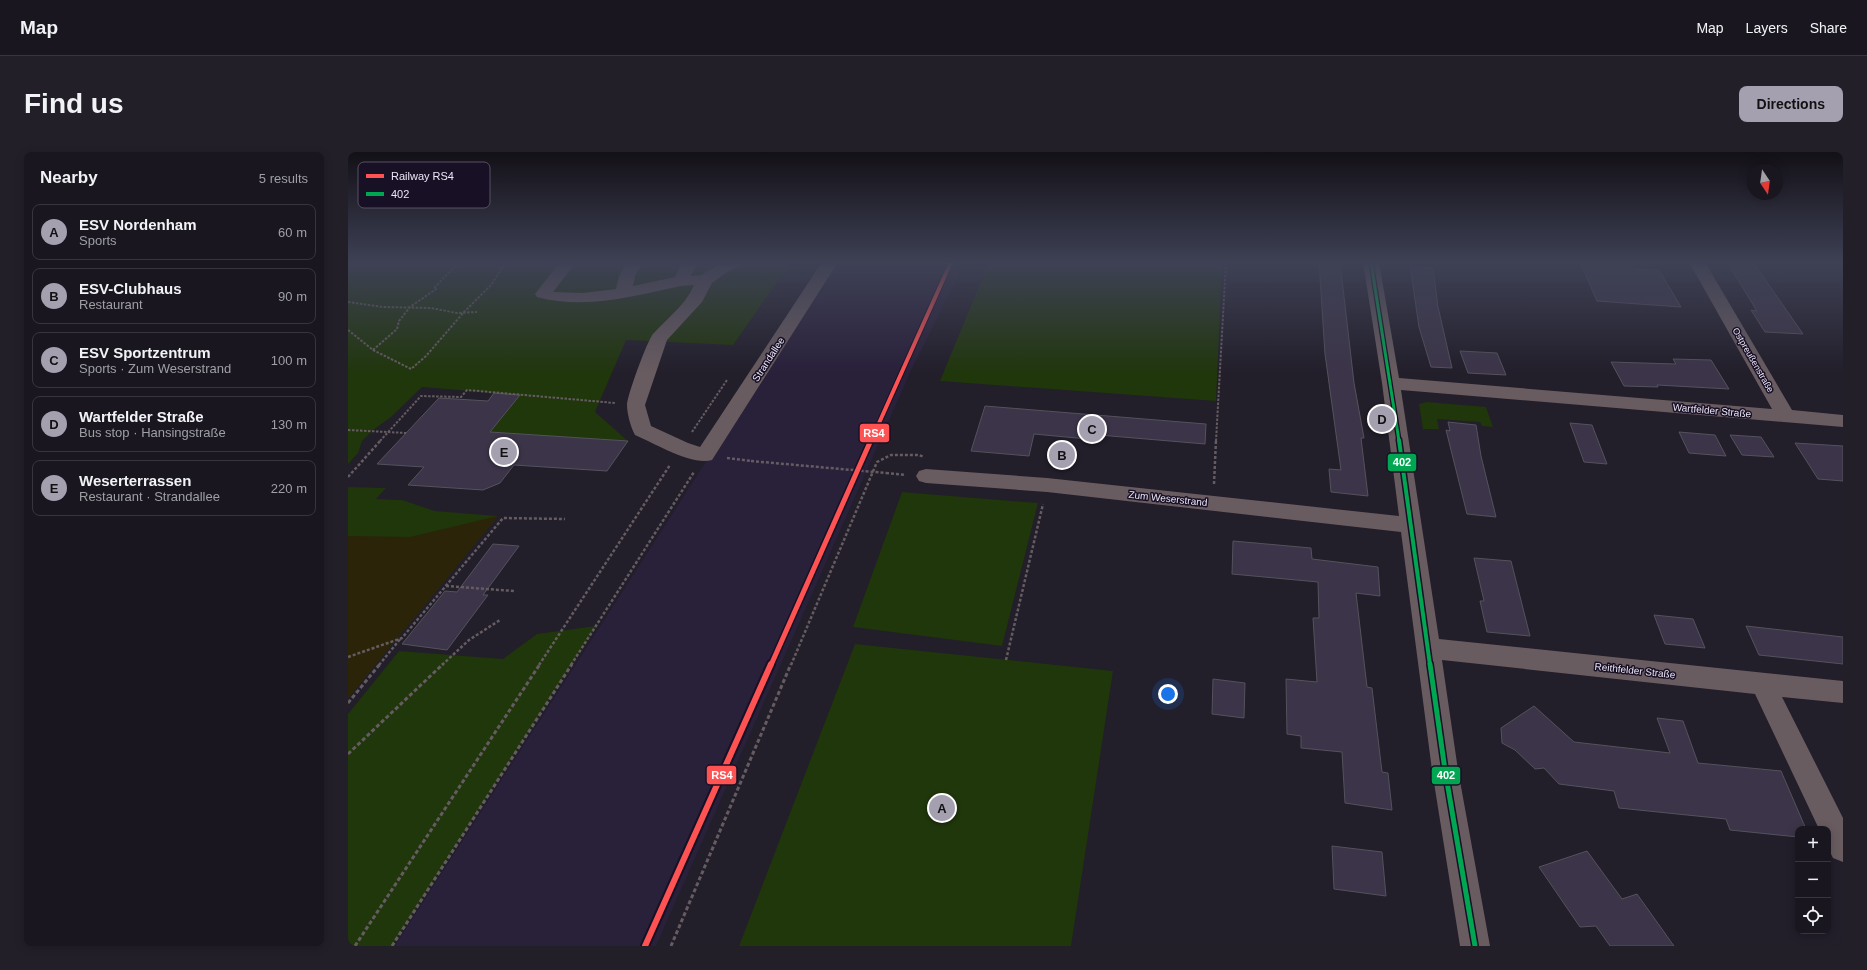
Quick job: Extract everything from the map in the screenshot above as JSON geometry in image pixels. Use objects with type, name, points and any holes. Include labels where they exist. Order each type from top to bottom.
[{"type":"street","points":[[696,299],[659,338],[648,366],[636,405],[642,430],[681,448],[705,455]]},
{"type":"street","name":"Strandallee","points":[[705,455],[806,299]]},
{"type":"street","points":[[1378,299],[1445,770],[1475,946]]},
{"type":"street","name":"Ostpreußenstraße","points":[[1718,299],[1786,416]]},
{"type":"street","name":"Wartfelder Straße","points":[[1391,383],[1843,421]]},
{"type":"street","name":"Zum Weserstrand","points":[[934,477],[1047,485],[1409,525]]},
{"type":"street","name":"Reithfelder Straße","points":[[1428,648],[1843,692]]},
{"type":"street","points":[[1763,683],[1843,848]]},
{"type":"path","points":[[373,350],[397,329],[399,321],[410,308],[422,299]]},
{"type":"path","points":[[348,330],[373,350],[411,370],[426,356],[477,299]]},
{"type":"path","points":[[1213,503],[1224,299]]},
{"type":"path","points":[[348,302],[383,307],[431,308],[477,312]]},
{"type":"path","points":[[355,946],[681,448],[729,378]]},
{"type":"path","points":[[348,477],[421,396],[461,397],[467,390],[636,405]]},
{"type":"path","points":[[348,430],[406,432]]},
{"type":"path","points":[[671,946],[877,462],[891,454],[919,455],[937,461],[943,470],[934,477]]},
{"type":"path","points":[[392,946],[705,455]]},
{"type":"path","points":[[751,461],[886,473]]},
{"type":"path","points":[[1006,660],[1047,485]]},
{"type":"path","points":[[348,703],[502,518],[565,519]]},
{"type":"path","points":[[445,586],[514,591]]},
{"type":"path","points":[[348,754],[469,640],[500,620]]},
{"type":"path","points":[[348,657],[402,638]]},
{"type":"shaded area","points":[[810,299],[946,299],[914,364],[656,946],[395,946]]},
{"type":"green space","points":[[348,299],[765,299],[733,345],[626,340],[595,412],[628,441],[490,432],[520,395],[422,387],[391,417],[373,430],[362,441],[358,453],[348,464]]},
{"type":"green space","points":[[974,299],[1220,299],[1216,401],[940,381]]},
{"type":"green space","points":[[1427,402],[1486,407],[1493,427],[1482,426],[1480,422],[1437,419],[1439,429],[1423,429],[1419,404]]},
{"type":"green space","points":[[348,487],[386,488],[376,499],[402,500],[435,511],[498,516],[348,698]]},
{"type":"green space","points":[[902,492],[1038,503],[1002,646],[853,627]]},
{"type":"green space","points":[[596,626],[392,946],[348,946],[348,714],[399,651],[503,659],[537,634]]},
{"type":"green space","points":[[855,644],[1113,671],[1071,946],[739,946]]},
{"type":"sand","points":[[498,516],[348,698],[348,536],[410,537]]},
{"type":"building","points":[[1321,299],[1344,299],[1354,383],[1364,438],[1361,438],[1368,496],[1331,492],[1329,469],[1341,470],[1325,354]]},
{"type":"building","points":[[1415,299],[1437,299],[1452,368],[1431,367],[1419,327]]},
{"type":"building","points":[[1596,299],[1676,299],[1681,307],[1597,301]]},
{"type":"building","points":[[1750,299],[1779,299],[1803,334],[1765,332],[1751,310],[1757,311]]},
{"type":"building","points":[[1460,351],[1497,353],[1506,375],[1468,373]]},
{"type":"building","points":[[1673,359],[1711,360],[1729,389],[1657,385],[1658,387],[1624,386],[1611,362],[1676,364]]},
{"type":"building","points":[[494,393],[520,395],[490,432],[628,441],[607,471],[514,465],[500,483],[483,490],[408,485],[424,467],[377,464],[439,398],[488,401]]},
{"type":"building","points":[[985,406],[1206,424],[1205,444],[1099,435],[1098,440],[1034,434],[1029,456],[971,451]]},
{"type":"building","points":[[1448,422],[1476,425],[1481,456],[1496,517],[1467,514],[1446,430],[1450,431]]},
{"type":"building","points":[[1570,423],[1592,425],[1607,464],[1584,462]]},
{"type":"building","points":[[1679,432],[1715,435],[1726,456],[1689,453]]},
{"type":"building","points":[[1730,435],[1761,437],[1774,457],[1742,455]]},
{"type":"building","points":[[1795,443],[1843,446],[1843,481],[1818,479]]},
{"type":"building","points":[[1233,541],[1311,548],[1312,559],[1378,567],[1380,596],[1356,593],[1367,687],[1372,688],[1382,772],[1388,773],[1392,810],[1345,803],[1342,752],[1301,748],[1301,736],[1287,734],[1286,679],[1317,682],[1313,618],[1319,618],[1318,582],[1232,574]]},
{"type":"building","points":[[493,544],[519,546],[483,595],[488,595],[447,650],[402,644],[445,591],[457,592]]},
{"type":"building","points":[[1474,558],[1511,561],[1530,636],[1487,632],[1480,601],[1484,601]]},
{"type":"building","points":[[1654,615],[1693,619],[1705,648],[1665,644]]},
{"type":"building","points":[[1746,626],[1843,637],[1843,664],[1759,655]]},
{"type":"building","points":[[1213,679],[1245,683],[1244,718],[1212,714]]},
{"type":"building","points":[[1534,706],[1574,742],[1670,753],[1657,718],[1683,721],[1698,763],[1781,771],[1805,826],[1795,826],[1795,837],[1730,830],[1726,819],[1619,808],[1614,791],[1559,784],[1544,768],[1535,769],[1515,750],[1502,743],[1501,728]]},
{"type":"building","points":[[1332,846],[1382,852],[1386,896],[1334,889]]},
{"type":"building","points":[[1587,851],[1622,899],[1637,894],[1674,946],[1610,946],[1596,926],[1580,927],[1539,867]]},
{"type":"rail line","name":"RS4","points":[[645,946],[934,299]]},
{"type":"transit line","name":"402","points":[[1377,299],[1391,383],[1445,770],[1475,946]]},
{"type":"place","name":"Wartfelder Straße","points":[[1382,419]]},
{"type":"place","name":"ESV Sportzentrum","points":[[1092,429]]},
{"type":"place","name":"Weserterrassen","points":[[504,452]]},
{"type":"place","name":"ESV-Clubhaus","points":[[1062,455]]},
{"type":"place","name":"ESV Nordenham","points":[[942,808]]}]
